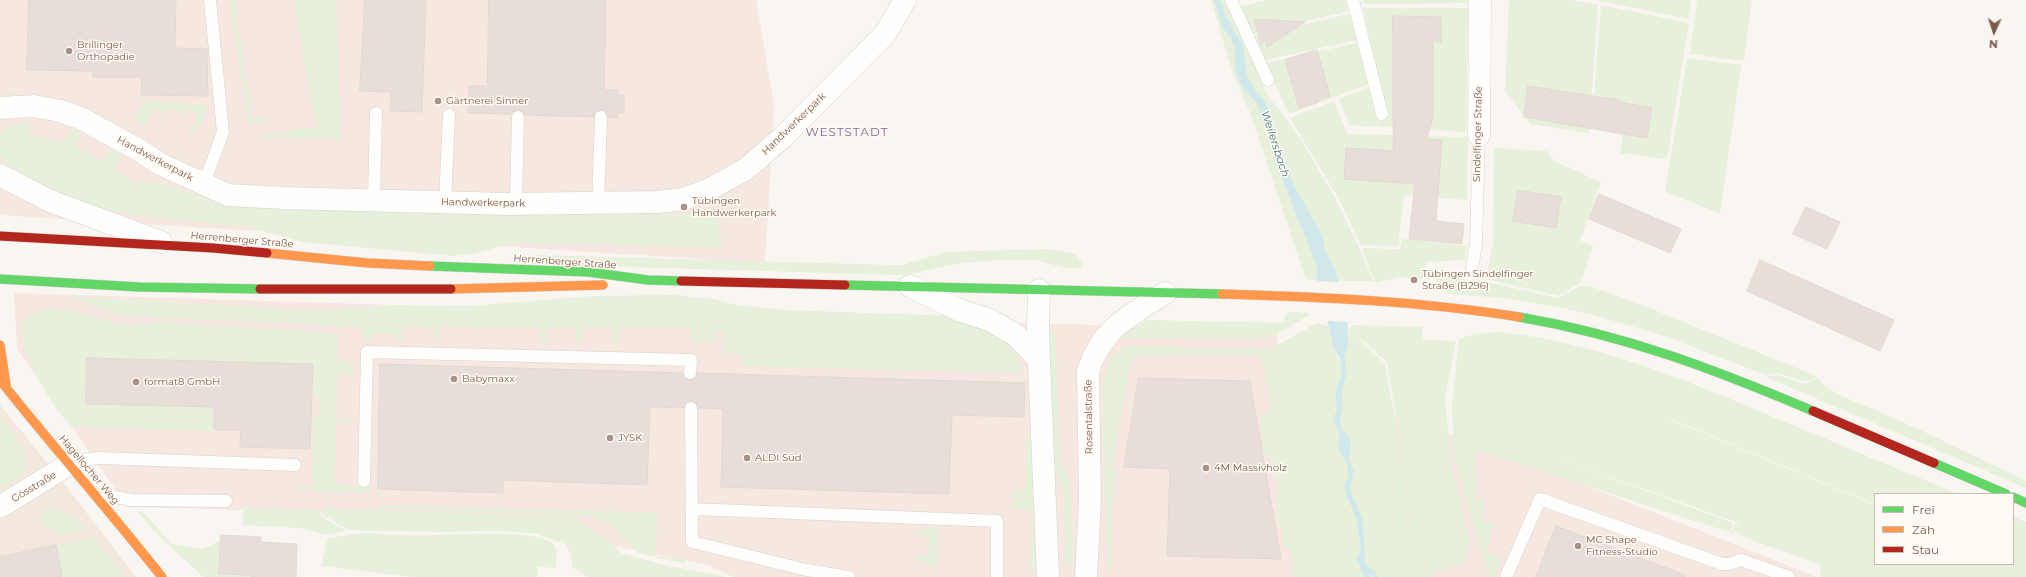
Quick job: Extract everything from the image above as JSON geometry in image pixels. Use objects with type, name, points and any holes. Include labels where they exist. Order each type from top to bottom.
[{"type":"main road","name":"Herrenberger Straße","points":[[0,236],[170,245],[368,263],[588,272],[648,280]]},
{"type":"main road","name":"Herrenberger Straße","points":[[0,279],[139,287],[366,290],[586,287],[648,280]]},
{"type":"main road","points":[[648,280],[1320,297],[1418,303],[1496,312],[1563,325],[1629,341],[1729,376],[2004,493]]},
{"type":"main road","name":"Hagellocher Weg","points":[[0,344],[3,383],[68,465],[100,499],[162,577]]},
{"type":"main road","points":[[2014,497],[2026,503]]},
{"type":"main road","name":"Hagellocher Weg","points":[[156,569],[168,577]]},
{"type":"street","name":"Handwerkerpark","points":[[0,108],[34,106],[60,111],[80,118],[139,150],[160,164],[228,195],[516,204],[658,202],[683,199],[710,189],[746,169],[783,137],[885,34],[905,0]]},
{"type":"street","name":"Sindelfinger Straße","points":[[1479,135],[1480,0]]},
{"type":"street","points":[[0,175],[50,201],[170,245]]},
{"type":"street","points":[[910,286],[959,310],[990,320],[1017,336],[1039,360]]},
{"type":"street","points":[[1039,290],[1039,360],[1048,577]]},
{"type":"street","name":"Rosentalstraße","points":[[1086,577],[1090,500],[1088,371],[1094,353],[1108,333],[1124,319],[1165,292]]},
{"type":"street","name":"Gösstraße","points":[[0,507],[68,465]]},
{"type":"lane","points":[[204,184],[223,132],[210,0]]},
{"type":"lane","points":[[1231,0],[1268,80]]},
{"type":"lane","points":[[1353,0],[1382,114]]},
{"type":"lane","points":[[374,200],[376,113]]},
{"type":"lane","points":[[445,202],[449,115]]},
{"type":"lane","points":[[516,204],[518,116]]},
{"type":"lane","points":[[598,203],[601,117]]},
{"type":"lane","name":"Sindelfinger Straße","points":[[1472,268],[1476,244],[1479,135]]},
{"type":"lane","points":[[364,481],[367,352],[690,360],[690,373]]},
{"type":"lane","points":[[691,408],[692,542],[807,570],[849,577]]},
{"type":"lane","points":[[68,465],[84,460],[98,458],[295,465]]},
{"type":"lane","points":[[100,499],[114,497],[132,500],[226,501]]},
{"type":"lane","points":[[1506,577],[1540,499],[1722,564],[1729,564],[1741,560],[1788,577]]},
{"type":"lane","points":[[691,509],[997,521],[997,577]]},
{"type":"shaded area","points":[[0,0],[756,0],[774,106],[765,263],[0,215]]},
{"type":"shaded area","points":[[14,293],[1276,330],[1284,383],[1474,441],[1817,577],[733,577],[708,565],[605,544],[564,519],[128,507],[17,349]]},
{"type":"shaded area","points":[[0,405],[66,486],[136,577],[0,577]]},
{"type":"green space","points":[[229,0],[234,0],[253,119],[269,116],[267,121],[249,125]]},
{"type":"green space","points":[[294,0],[336,0],[341,139],[261,137],[260,135],[316,127]]},
{"type":"green space","points":[[1211,0],[1214,0],[1223,29],[1231,38],[1235,52],[1235,70],[1243,89],[1256,102],[1261,115],[1284,184],[1313,253],[1317,266],[1318,280],[1306,280],[1251,115],[1232,71]]},
{"type":"green space","points":[[1220,0],[1228,0],[1266,93],[1298,135],[1334,196],[1362,254],[1373,281],[1338,281],[1336,271],[1325,249],[1321,233],[1294,185],[1278,142],[1265,100],[1257,95],[1247,75],[1243,45],[1225,14]]},
{"type":"green space","points":[[1268,0],[1345,0],[1349,11],[1253,34],[1241,6]]},
{"type":"green space","points":[[1363,0],[1468,0],[1468,3],[1364,4]]},
{"type":"green space","points":[[1509,0],[1570,0],[1598,5],[1589,133],[1531,124],[1505,92]]},
{"type":"green space","points":[[1596,0],[1691,0],[1689,19]]},
{"type":"green space","points":[[1697,0],[1752,0],[1744,61],[1690,54]]},
{"type":"green space","points":[[1601,5],[1689,23],[1667,159],[1620,153],[1624,129],[1592,122]]},
{"type":"green space","points":[[1363,8],[1468,8],[1466,132],[1349,125],[1339,99],[1380,83]]},
{"type":"green space","points":[[1349,14],[1357,40],[1265,60],[1255,36]]},
{"type":"green space","points":[[1357,43],[1369,84],[1289,114],[1266,63]]},
{"type":"green space","points":[[1687,58],[1741,65],[1720,213],[1665,192]]},
{"type":"green space","points":[[144,101],[207,106],[202,123],[199,127],[188,134],[198,115],[187,109],[183,115],[171,108],[166,114],[156,107],[143,126],[133,121]]},
{"type":"green space","points":[[1334,101],[1347,134],[1468,137],[1467,200],[1404,195],[1398,246],[1361,245],[1339,199],[1290,118]]},
{"type":"green space","points":[[30,123],[30,135],[65,142],[71,128],[82,133],[75,147],[102,162],[110,148],[121,154],[113,169],[139,183],[161,183],[226,206],[508,216],[717,213],[722,247],[513,243],[472,254],[453,256],[303,242],[247,227],[93,208],[61,198],[63,192],[27,176],[3,160],[0,154],[0,138],[3,129],[11,125]]},
{"type":"green space","points":[[1494,148],[1547,151],[1554,161],[1601,182],[1580,240],[1593,246],[1581,282],[1559,296],[1486,279],[1493,244]]},
{"type":"green space","points":[[1402,239],[1467,246],[1465,260],[1426,262],[1424,279],[1399,277],[1375,283],[1362,248],[1400,249]]},
{"type":"green space","points":[[1048,249],[1075,254],[1082,263],[1081,267],[1070,268],[1031,260],[994,260],[949,265],[911,274],[896,275],[531,264],[528,258],[536,255],[903,265],[946,252]]},
{"type":"green space","points":[[1437,278],[1465,278],[1465,283],[1470,286],[1477,284],[1478,280],[1558,298],[1580,286],[1590,286],[1650,308],[1818,377],[1805,382],[1778,373],[1766,375],[1664,336],[1594,315],[1504,298],[1450,294],[1437,287]]},
{"type":"green space","points":[[673,295],[715,299],[736,305],[785,310],[953,316],[995,331],[1014,351],[1022,366],[1022,373],[742,366],[742,354],[723,353],[724,331],[715,330],[715,342],[691,342],[690,328],[618,328],[618,343],[615,345],[612,343],[612,328],[583,328],[582,342],[580,344],[576,343],[576,328],[547,328],[547,342],[544,344],[541,342],[540,328],[441,326],[440,339],[437,341],[434,338],[434,327],[405,326],[403,329],[402,341],[398,341],[393,334],[374,333],[368,340],[365,340],[361,327],[114,315],[89,302],[65,296],[306,310],[360,308],[389,305],[468,306],[595,296]]},
{"type":"green space","points":[[55,308],[75,311],[118,324],[133,325],[156,322],[337,333],[337,360],[349,363],[353,367],[355,374],[337,374],[336,418],[355,419],[354,422],[336,423],[335,484],[371,486],[371,492],[297,491],[297,488],[313,487],[314,417],[320,417],[320,397],[314,397],[314,381],[237,379],[217,431],[73,427],[48,396],[25,351],[22,338],[21,328],[29,315],[44,309]]},
{"type":"green space","points":[[1287,312],[1309,313],[1309,315],[1270,338],[1120,339],[1146,320],[1283,323]]},
{"type":"green space","points":[[1317,323],[1328,326],[1341,366],[1341,376],[1335,391],[1337,410],[1333,419],[1340,435],[1338,447],[1347,464],[1349,476],[1344,484],[1356,518],[1361,548],[1358,566],[1365,577],[1291,577],[1292,554],[1289,547],[1284,547],[1275,495],[1279,494],[1271,456],[1265,457],[1259,415],[1273,413],[1261,356],[1136,356],[1127,378],[1112,466],[1117,467],[1112,509],[1112,568],[1108,568],[1104,475],[1103,385],[1109,362],[1120,349],[1133,346],[1270,349]]},
{"type":"green space","points":[[1353,325],[1422,327],[1423,340],[1456,341],[1445,398],[1451,464],[1470,543],[1464,562],[1438,571],[1431,571],[1436,572],[1429,577],[1378,577],[1374,570],[1365,564],[1365,552],[1356,503],[1350,490],[1354,470],[1349,460],[1351,446],[1349,436],[1341,428],[1339,420],[1342,413],[1343,389],[1347,372],[1343,356],[1348,347],[1349,328]],"holes":[[[1350,329],[1387,362],[1412,512],[1389,563],[1411,510],[1385,364]]]},
{"type":"green space","points":[[1046,332],[1055,332],[1060,459],[1070,483],[1073,562],[1069,566],[1065,561],[1064,492],[1054,469]]},
{"type":"green space","points":[[1499,332],[1535,337],[1570,344],[1638,364],[1705,389],[1956,493],[1874,493],[1874,504],[1676,421],[1659,412],[1676,422],[1874,505],[1874,565],[2014,565],[2014,517],[2026,522],[2026,577],[1820,577],[1821,565],[1738,535],[1733,528],[1735,524],[1741,524],[1533,449],[1733,523],[1731,528],[1735,534],[1477,450],[1475,460],[1476,498],[1485,502],[1482,521],[1493,526],[1486,552],[1501,559],[1495,577],[1489,577],[1454,459],[1452,405],[1459,339],[1474,334]]},
{"type":"green space","points":[[1778,375],[1805,384],[1818,378],[1823,384],[1839,395],[1940,439],[2026,481],[2026,488],[1766,377]]},
{"type":"green space","points":[[0,415],[21,445],[25,455],[26,465],[23,474],[15,481],[0,486]]},
{"type":"green space","points":[[1033,435],[1039,568],[1031,570],[1031,509],[1013,509],[1013,490],[1027,489],[1026,436]]},
{"type":"green space","points":[[378,505],[657,513],[655,556],[686,559],[686,564],[638,553],[607,522],[591,516],[378,508]]},
{"type":"green space","points":[[243,507],[317,510],[322,517],[346,531],[326,535],[300,528],[243,525]]},
{"type":"green space","points":[[321,508],[572,517],[607,540],[621,553],[660,564],[727,577],[587,577],[572,567],[571,554],[565,544],[534,533],[493,531],[438,532],[349,530],[323,515]]},
{"type":"green space","points":[[51,509],[62,511],[71,516],[87,530],[58,536],[53,527],[45,527],[39,511]]},
{"type":"green space","points":[[137,511],[142,511],[172,544],[202,549],[221,541],[219,574],[251,575],[251,577],[203,577],[153,530]]},
{"type":"green space","points":[[929,528],[938,528],[938,566],[931,566],[916,560],[916,556],[928,556],[929,536],[916,535],[916,532]]},
{"type":"green space","points":[[364,533],[417,535],[514,534],[531,536],[544,539],[553,544],[557,553],[556,568],[538,567],[537,577],[413,577],[321,566],[328,538]]},
{"type":"green space","points":[[95,538],[124,577],[0,577],[0,556]]},
{"type":"water","name":"Weilersbach","points":[[1214,0],[1220,0],[1225,14],[1243,45],[1247,75],[1257,94],[1265,100],[1278,142],[1294,185],[1321,233],[1325,249],[1336,271],[1348,325],[1348,347],[1344,356],[1347,372],[1343,389],[1342,413],[1339,420],[1341,428],[1349,436],[1351,446],[1349,460],[1354,470],[1350,490],[1362,517],[1365,564],[1374,570],[1378,577],[1374,577],[1369,573],[1370,577],[1365,577],[1357,560],[1361,548],[1356,518],[1344,484],[1349,476],[1347,464],[1338,447],[1340,435],[1333,419],[1337,410],[1335,391],[1341,376],[1341,366],[1339,356],[1334,349],[1316,273],[1317,266],[1284,184],[1256,102],[1243,89],[1235,70],[1235,52],[1231,38],[1223,29]]},
{"type":"pier","points":[[1316,281],[1340,282],[1350,322],[1326,321]]},
{"type":"building","points":[[29,0],[176,0],[175,48],[207,49],[208,96],[141,95],[142,77],[93,77],[93,71],[27,70]]},
{"type":"building","points":[[365,0],[426,0],[422,112],[390,111],[391,92],[360,91]]},
{"type":"building","points":[[489,0],[606,0],[604,90],[618,90],[618,95],[624,95],[624,113],[618,113],[618,117],[608,117],[605,111],[601,110],[595,113],[594,117],[525,115],[519,110],[514,111],[511,114],[468,113],[469,86],[487,86]]},
{"type":"building","points":[[1393,16],[1441,17],[1441,42],[1433,41],[1433,116],[1427,139],[1442,140],[1436,221],[1464,224],[1462,244],[1409,239],[1415,184],[1344,179],[1346,148],[1393,151]]},
{"type":"building","points":[[1255,19],[1305,22],[1267,47],[1266,41],[1261,43]]},
{"type":"building","points":[[1317,50],[1330,96],[1318,100],[1319,102],[1299,108],[1285,60]]},
{"type":"building","points":[[1528,86],[1619,100],[1618,102],[1652,108],[1647,138],[1524,117]]},
{"type":"building","points":[[1518,190],[1561,197],[1556,228],[1513,221]]},
{"type":"building","points":[[1599,194],[1681,229],[1670,253],[1589,219]]},
{"type":"building","points":[[1806,207],[1840,222],[1827,249],[1793,234]]},
{"type":"building","points":[[1760,260],[1894,320],[1880,351],[1747,291]]},
{"type":"building","points":[[87,358],[313,364],[310,449],[240,447],[241,430],[214,430],[214,407],[86,404]]},
{"type":"building","points":[[380,364],[683,373],[685,379],[690,380],[696,378],[697,373],[1025,383],[1024,417],[952,415],[949,494],[721,487],[723,409],[698,408],[697,404],[691,401],[687,402],[684,408],[650,407],[647,485],[503,480],[503,493],[378,489]]},
{"type":"building","name":"4M Massivholz","points":[[1139,378],[1250,381],[1281,559],[1167,556],[1170,469],[1124,467]]},
{"type":"building","name":"MC Shape Fitness-Studio","points":[[1556,526],[1685,575],[1685,577],[1536,577]]},
{"type":"building","points":[[221,535],[261,537],[261,542],[297,544],[296,577],[251,577],[251,575],[219,574]]},
{"type":"building","points":[[56,545],[62,577],[0,577],[0,557]]},
{"type":"traffic: fast","points":[[430,266],[588,272],[648,280],[681,281]]},
{"type":"traffic: fast","points":[[0,279],[139,287],[260,289]]},
{"type":"traffic: fast","points":[[845,285],[1222,294]]},
{"type":"traffic: fast","points":[[1519,317],[1596,333],[1669,355],[1740,381],[1813,411]]},
{"type":"traffic: fast","points":[[1934,463],[2004,493]]},
{"type":"traffic: fast","points":[[2014,497],[2026,503]]},
{"type":"traffic: slow","points":[[267,253],[368,263],[430,266]]},
{"type":"traffic: slow","points":[[451,289],[603,285]]},
{"type":"traffic: slow","points":[[1222,294],[1334,298],[1408,303],[1519,317]]},
{"type":"traffic: slow","points":[[0,345],[6,385]]},
{"type":"traffic: slow","points":[[0,380],[162,577]]},
{"type":"traffic: jam","points":[[0,236],[213,248],[267,253]]},
{"type":"traffic: jam","points":[[681,281],[845,285]]},
{"type":"traffic: jam","points":[[260,289],[451,289]]},
{"type":"traffic: jam","points":[[1813,411],[1934,463]]},
{"type":"place","name":"Brillinger Orthopädie","points":[[69,51]]},
{"type":"place","name":"Gärtnerei Sinner","points":[[438,101]]},
{"type":"place","name":"Tübingen Handwerkerpark","points":[[684,207]]},
{"type":"place","name":"Tübingen Sindelfinger Straße (B296)","points":[[1414,280]]},
{"type":"place","name":"Babymaxx","points":[[454,379]]},
{"type":"place","name":"format8 GmbH","points":[[136,382]]},
{"type":"place","name":"JYSK","points":[[610,438]]},
{"type":"place","name":"ALDI Süd","points":[[747,458]]},
{"type":"place","name":"4M Massivholz","points":[[1206,468]]},
{"type":"place","name":"MC Shape Fitness-Studio","points":[[1578,546]]},
{"type":"district","name":"WESTSTADT","points":[[847,132]]}]
